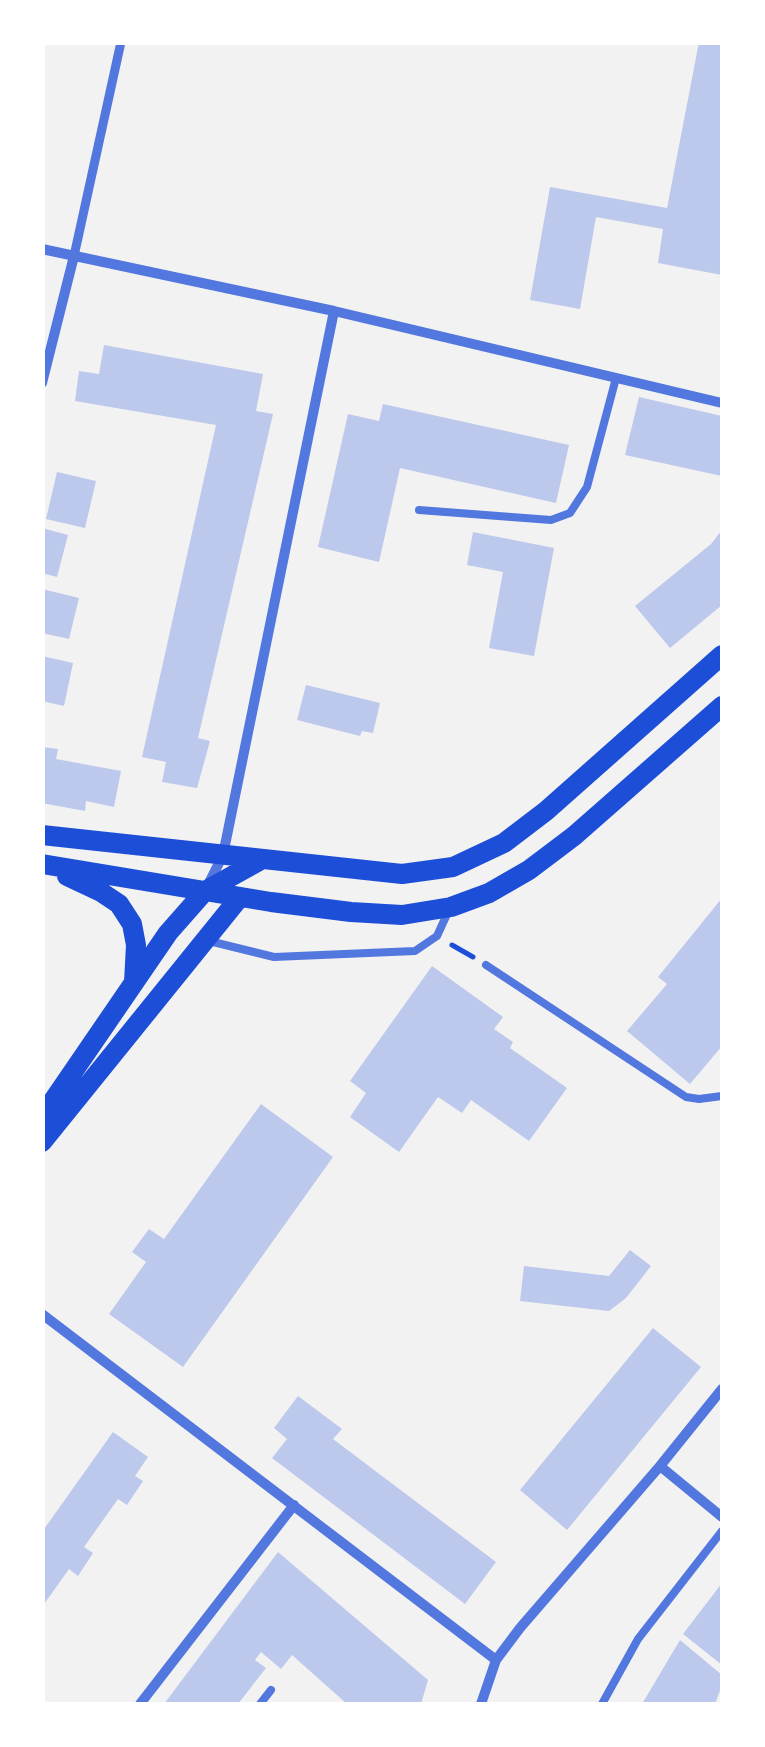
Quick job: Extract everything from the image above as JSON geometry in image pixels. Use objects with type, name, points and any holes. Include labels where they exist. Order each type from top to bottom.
[{"type":"main road","points":[[42,834],[229,864],[261,860],[402,874],[453,867],[504,843],[546,811],[722,655]]},
{"type":"main road","points":[[42,865],[351,912],[402,915],[450,907],[489,893],[528,870],[574,836],[722,706]]},
{"type":"main road","points":[[42,1116],[168,933],[229,864]]},
{"type":"main road","points":[[229,864],[240,897]]},
{"type":"main road","points":[[42,865],[118,904],[132,924],[136,945],[134,982]]},
{"type":"main road","points":[[42,1142],[240,897]]},
{"type":"street","points":[[42,383],[121,42]]},
{"type":"street","points":[[42,248],[334,311],[722,404]]},
{"type":"street","points":[[229,864],[334,311]]},
{"type":"street","points":[[42,1314],[496,1660]]},
{"type":"street","points":[[481,1704],[496,1660],[520,1628],[722,1389]]},
{"type":"street","points":[[660,1466],[722,1516]]},
{"type":"street","points":[[140,1704],[294,1506]]},
{"type":"lane","points":[[418,510],[551,520],[570,513],[587,487],[616,378]]},
{"type":"lane","points":[[205,940],[274,958],[415,951],[436,936],[450,907]]},
{"type":"lane","points":[[486,965],[686,1097],[699,1100],[722,1096]]},
{"type":"lane","points":[[602,1704],[638,1639],[722,1531]]},
{"type":"lane","points":[[260,1704],[270,1690]]},
{"type":"path","points":[[436,936],[486,965]]},
{"type":"building","points":[[699,42],[722,42],[722,275],[658,263],[663,229],[596,217],[580,309],[530,300],[550,187],[667,208]]},
{"type":"building","points":[[104,345],[263,374],[256,411],[273,414],[198,738],[210,741],[197,788],[162,782],[166,762],[142,757],[216,425],[75,401],[79,371],[99,374]]},
{"type":"building","points":[[639,397],[722,416],[722,476],[625,455]]},
{"type":"building","points":[[383,404],[569,445],[556,503],[400,468],[379,562],[318,547],[348,414],[379,421]]},
{"type":"building","points":[[57,472],[96,481],[85,528],[46,519]]},
{"type":"building","points":[[42,528],[68,535],[57,577],[42,573]]},
{"type":"building","points":[[722,530],[722,605],[670,648],[635,606],[711,544]]},
{"type":"building","points":[[473,532],[554,548],[534,656],[489,648],[503,572],[467,565]]},
{"type":"building","points":[[42,589],[79,598],[69,639],[42,633]]},
{"type":"building","points":[[42,656],[73,663],[64,706],[42,701]]},
{"type":"building","points":[[306,685],[380,703],[373,733],[362,731],[360,736],[297,720]]},
{"type":"building","points":[[42,747],[58,749],[56,759],[121,771],[114,807],[86,801],[85,811],[42,803]]},
{"type":"building","points":[[722,898],[722,1046],[690,1084],[627,1031],[667,984],[658,977]]},
{"type":"building","points":[[432,966],[503,1017],[494,1029],[513,1042],[510,1048],[567,1088],[529,1141],[471,1100],[462,1113],[438,1097],[399,1152],[350,1117],[366,1093],[350,1081]]},
{"type":"building","points":[[261,1104],[333,1157],[183,1367],[109,1314],[146,1262],[132,1252],[149,1229],[164,1239]]},
{"type":"building","points":[[630,1250],[651,1266],[626,1298],[609,1311],[520,1301],[524,1266],[609,1276]]},
{"type":"building","points":[[653,1328],[701,1367],[567,1530],[520,1490]]},
{"type":"building","points":[[298,1396],[342,1429],[333,1439],[496,1562],[465,1604],[272,1458],[287,1439],[274,1428]]},
{"type":"building","points":[[113,1432],[148,1457],[135,1476],[143,1481],[127,1505],[118,1499],[84,1547],[93,1553],[78,1576],[69,1569],[42,1607],[42,1532]]},
{"type":"building","points":[[278,1552],[428,1680],[421,1704],[347,1704],[292,1655],[281,1669],[261,1652],[255,1660],[266,1668],[238,1704],[164,1704]]},
{"type":"building","points":[[722,1583],[722,1665],[683,1634]]},
{"type":"building","points":[[680,1640],[722,1675],[715,1704],[642,1704]]}]
